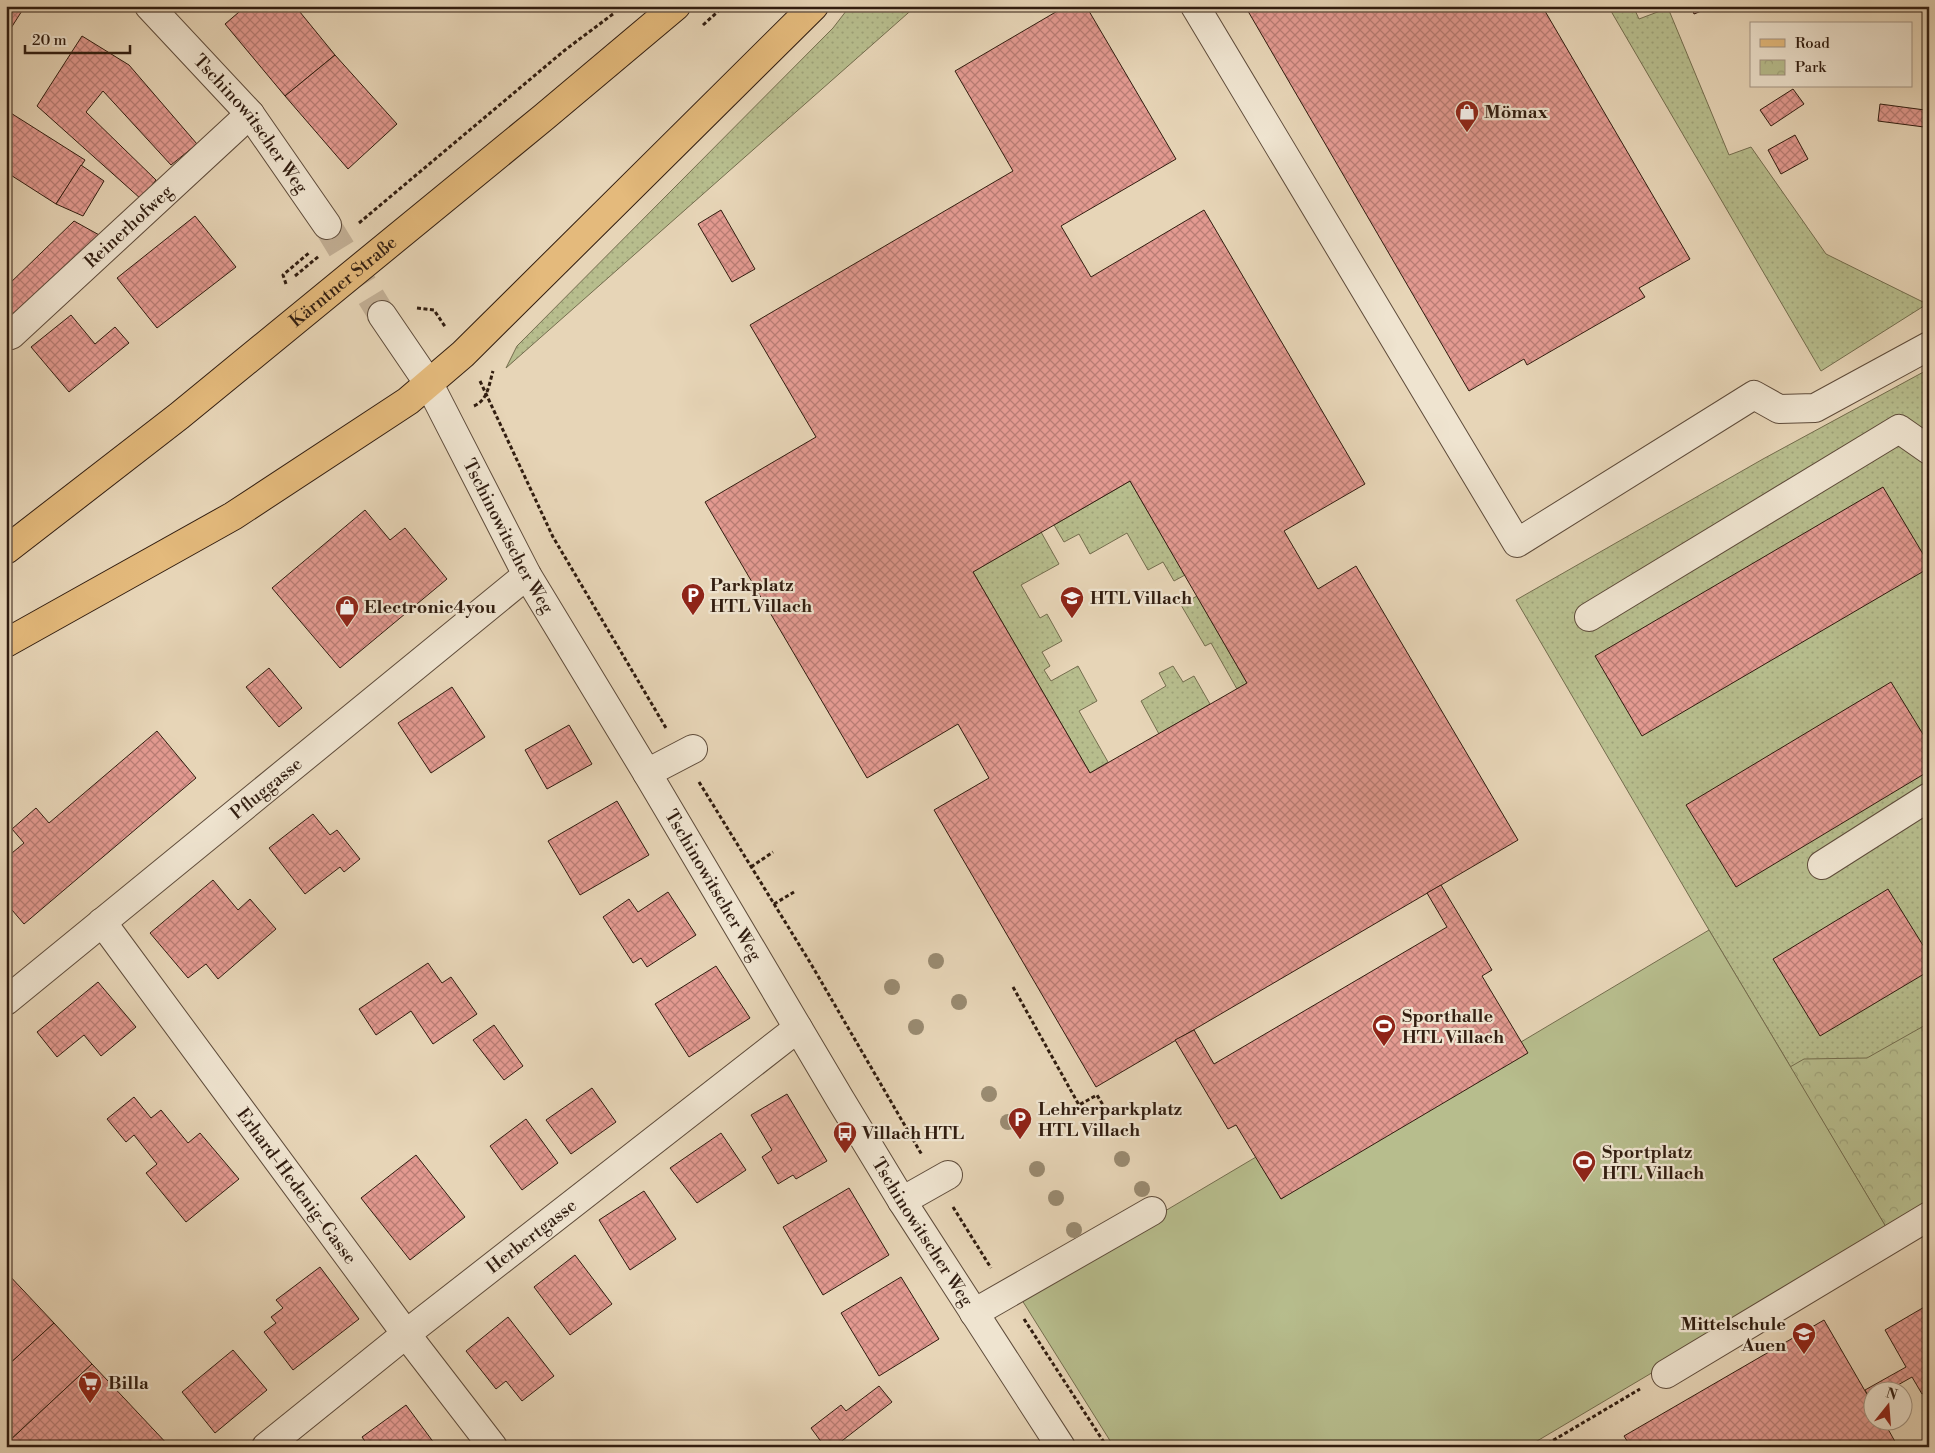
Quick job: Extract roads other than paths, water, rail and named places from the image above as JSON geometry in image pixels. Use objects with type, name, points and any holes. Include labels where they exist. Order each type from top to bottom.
[{"type":"main road","name":"Kärntner Straße","points":[[6,550],[179,416],[544,117],[676,6]]},
{"type":"main road","points":[[6,643],[234,516],[408,401],[470,347],[814,6]]},
{"type":"street","name":"Tschinowitscher Weg","points":[[149,6],[250,114],[327,225]]},
{"type":"street","points":[[1195,6],[1517,543],[1754,394],[1779,409],[1815,408],[1929,346]]},
{"type":"street","name":"Reinerhofweg","points":[[6,336],[11,335],[250,114]]},
{"type":"street","name":"Tschinowitscher Weg","points":[[382,315],[429,384],[527,575],[798,1028],[902,1201],[1061,1447]]},
{"type":"street","points":[[1589,617],[1899,429],[1929,450]]},
{"type":"street","name":"Pfluggasse","points":[[6,1001],[527,575]]},
{"type":"street","points":[[647,773],[688,752]]},
{"type":"street","points":[[1822,865],[1929,797]]},
{"type":"street","name":"Erhard-Hedenig-Gasse","points":[[102,922],[406,1334],[493,1447]]},
{"type":"street","name":"Herbertgasse","points":[[266,1447],[406,1334],[798,1028]]},
{"type":"street","points":[[902,1201],[942,1178]]},
{"type":"street","points":[[974,1313],[1152,1210]]},
{"type":"street","points":[[1666,1374],[1929,1216]]},
{"type":"tunnel","points":[[327,225],[382,315]]},
{"type":"place","name":"Mömax","points":[[1467,133]]},
{"type":"place","name":"Parkplatz HTL Villach","points":[[693,616]]},
{"type":"place","name":"HTL Villach","points":[[1072,619]]},
{"type":"place","name":"Electronic4you","points":[[347,628]]},
{"type":"place","name":"Sporthalle HTL Villach","points":[[1384,1047]]},
{"type":"place","name":"Lehrerparkplatz HTL Villach","points":[[1020,1140]]},
{"type":"place","name":"Villach HTL","points":[[845,1154]]},
{"type":"place","name":"Sportplatz HTL Villach","points":[[1584,1183]]},
{"type":"place","name":"Mittelschule Auen","points":[[1804,1355]]},
{"type":"place","name":"Billa","points":[[90,1404]]}]
